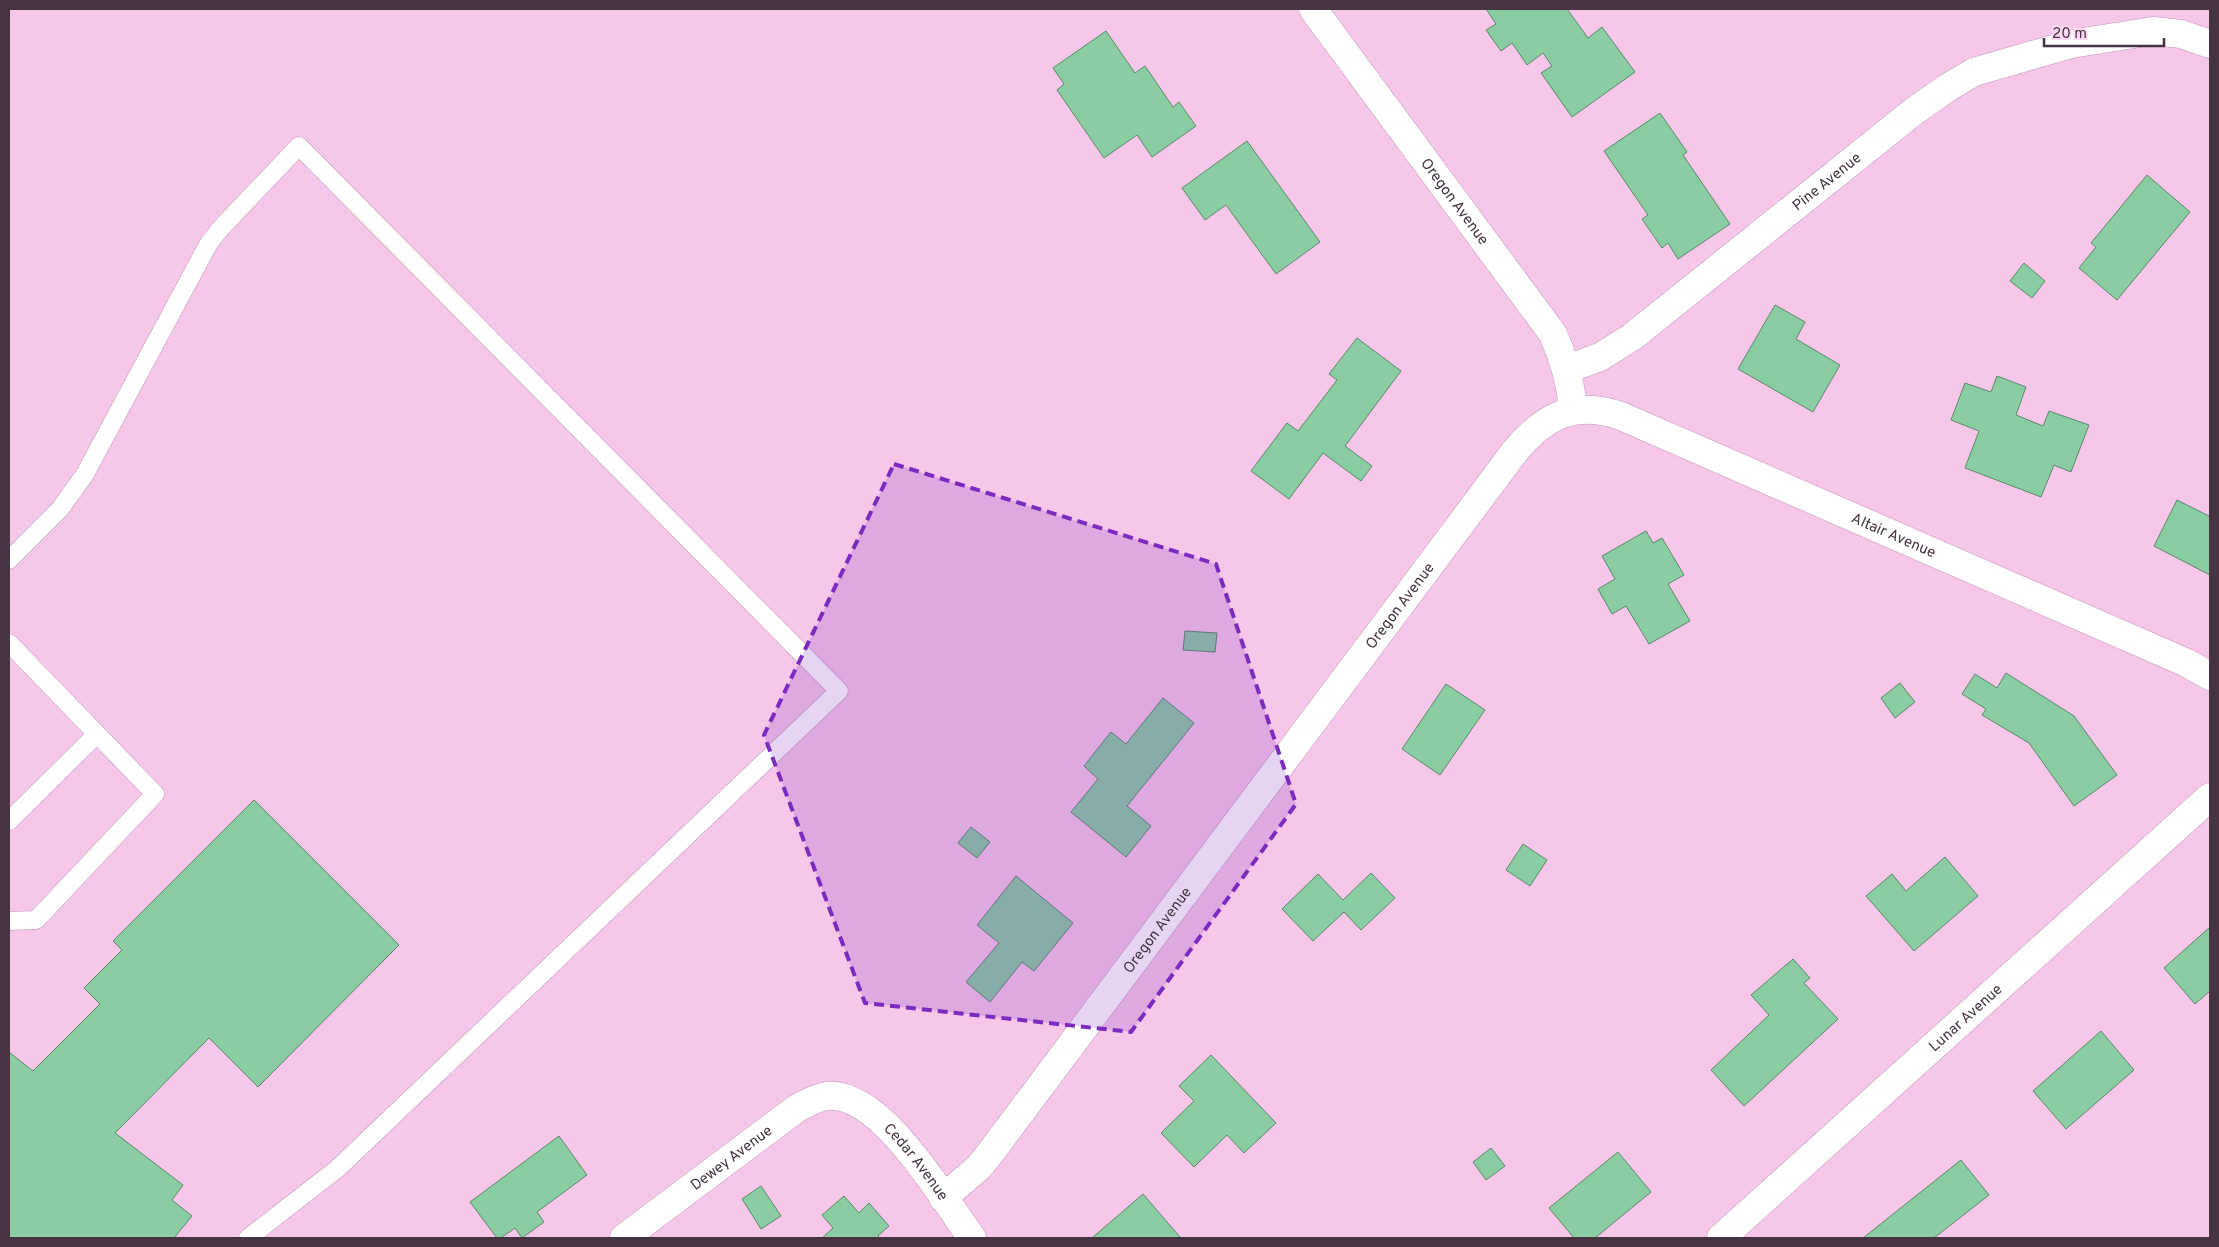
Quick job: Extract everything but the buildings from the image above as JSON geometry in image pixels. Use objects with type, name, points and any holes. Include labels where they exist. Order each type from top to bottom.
[{"type":"street","name":"Oregon Avenue","points":[[943,1198],[979,1167],[991,1152],[1516,450],[1539,426],[1555,416],[1573,410],[1567,370],[1553,334],[1313,9]]},
{"type":"street","name":"Pine Avenue","points":[[1567,370],[1600,357],[1632,337],[1946,88],[1974,72],[2070,44],[2153,31],[2181,34],[2210,44]]},
{"type":"street","name":"Altair Avenue","points":[[1573,410],[1590,408],[1606,410],[1621,416],[2187,663],[2210,676]]},
{"type":"street","name":"Lunar Avenue","points":[[1721,1238],[2210,797]]},
{"type":"street","name":"Dewey Avenue","points":[[624,1238],[796,1109],[812,1100],[829,1096],[846,1099]]},
{"type":"street","name":"Cedar Avenue","points":[[846,1099],[864,1106],[880,1118],[896,1134],[972,1238]]},
{"type":"lane","points":[[9,560],[60,509],[85,474],[209,243],[299,146],[839,691],[337,1169],[248,1238]]},
{"type":"lane","points":[[9,643],[155,794],[36,920],[9,920]]},
{"type":"lane","points":[[9,821],[97,734]]},
{"type":"highlighted area","points":[[894,464],[1216,564],[1296,804],[1131,1032],[865,1003],[764,735]]}]
